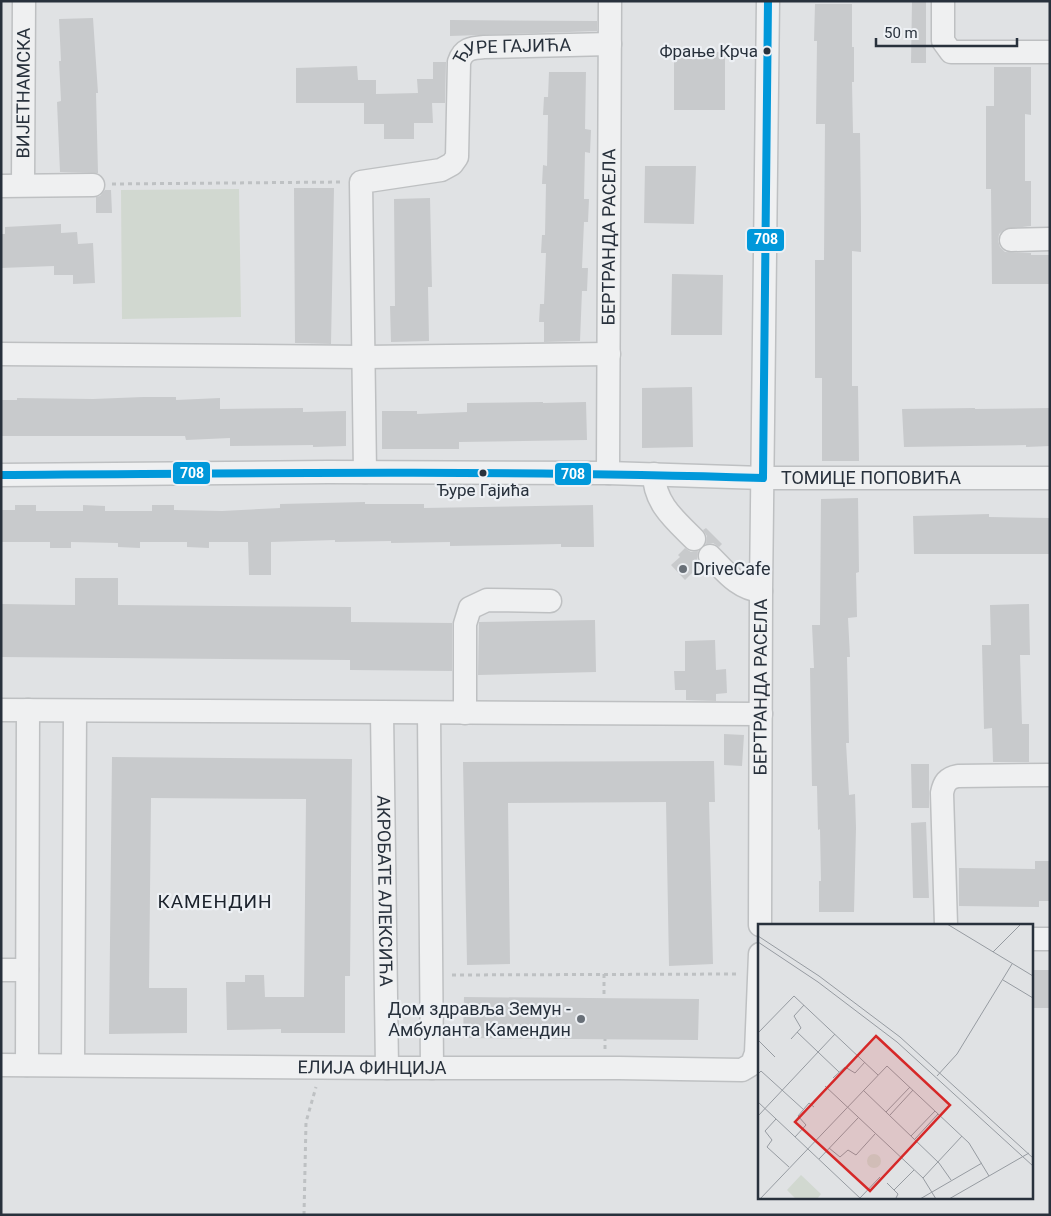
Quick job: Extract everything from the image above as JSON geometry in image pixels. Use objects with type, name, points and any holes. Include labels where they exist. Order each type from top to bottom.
[{"type":"street","name":"ВИЈЕТНАМСКА","points":[[24,1],[12,185],[93,185]]},
{"type":"street","name":"БЕРТРАНДА РАСЕЛА","points":[[608,473],[610,1]]},
{"type":"street","name":"БЕРТРАНДА РАСЕЛА","points":[[760,924],[761,591],[768,1]]},
{"type":"street","points":[[943,1],[943,41],[951,52],[1050,52]]},
{"type":"street","name":"ЂУРЕ ГАЈИЋА","points":[[361,182],[441,170],[452,164],[457,157],[458,143],[459,62],[463,53],[468,49],[610,44]]},
{"type":"street","points":[[361,182],[365,472]]},
{"type":"street","points":[[1011,240],[1050,239]]},
{"type":"street","points":[[1,354],[364,358],[609,354]]},
{"type":"street","name":"ТОМИЦЕ ПОПОВИЋА","points":[[1,474],[365,472],[608,473],[763,478],[1050,478]]},
{"type":"street","points":[[654,474],[656,492],[660,502],[694,539]]},
{"type":"street","points":[[710,556],[740,585],[761,591]]},
{"type":"street","points":[[465,713],[465,624],[470,608],[487,600],[550,601]]},
{"type":"street","points":[[1,710],[761,714]]},
{"type":"street","points":[[27,1065],[28,710]]},
{"type":"street","points":[[73,1065],[75,710]]},
{"type":"street","name":"АКРОБАТЕ АЛЕКСИЋА","points":[[382,712],[387,1068]]},
{"type":"street","points":[[429,713],[432,1068]]},
{"type":"street","points":[[946,924],[942,793],[944,784],[950,778],[958,776],[1050,775]]},
{"type":"street","points":[[1034,939],[1050,939]]},
{"type":"street","points":[[1,970],[27,970]]},
{"type":"street","name":"ЕЛИЈА ФИНЦИЈА","points":[[1,1065],[742,1070],[752,1064],[756,1054],[758,1004]]},
{"type":"path","points":[[93,185],[361,182]]},
{"type":"path","points":[[604,974],[604,998]]},
{"type":"path","points":[[431,976],[736,974]]},
{"type":"path","points":[[304,1215],[306,1122],[321,1067]]},
{"type":"shaded area","points":[[239,189],[241,317],[122,319],[121,190]]},
{"type":"building","points":[[912,1],[926,1],[926,63],[911,63]]},
{"type":"building","points":[[815,4],[852,4],[852,47],[854,47],[854,82],[852,82],[853,133],[860,133],[861,252],[852,251],[852,386],[858,386],[859,461],[822,461],[822,378],[815,378],[815,260],[824,260],[825,124],[816,124],[817,41],[814,41]]},
{"type":"building","points":[[93,18],[98,93],[96,93],[98,173],[60,172],[57,102],[61,101],[59,19]]},
{"type":"building","points":[[450,20],[597,21],[597,31],[450,36]]},
{"type":"building","points":[[674,52],[725,52],[725,110],[674,110]]},
{"type":"building","points":[[433,62],[446,62],[445,103],[432,103],[433,123],[414,123],[414,139],[384,139],[384,124],[364,124],[364,103],[296,103],[296,68],[357,66],[358,80],[376,80],[376,94],[418,93],[417,79],[433,79]]},
{"type":"building","points":[[994,67],[1031,67],[1031,115],[1025,114],[1025,181],[1031,181],[1031,226],[1005,229],[999,234],[998,241],[1000,247],[1005,252],[1050,255],[1050,284],[992,284],[991,189],[986,189],[986,106],[994,106]]},
{"type":"building","points":[[549,72],[586,72],[585,129],[591,130],[590,153],[585,152],[584,199],[589,199],[588,222],[584,222],[582,268],[588,268],[587,291],[582,291],[580,341],[544,342],[544,322],[539,322],[540,304],[544,304],[546,253],[541,253],[542,235],[545,235],[546,184],[542,184],[543,165],[547,166],[548,115],[543,115],[544,97],[548,97]]},
{"type":"building","points":[[645,166],[696,166],[694,224],[644,223]]},
{"type":"building","points":[[294,188],[334,188],[331,344],[295,343]]},
{"type":"building","points":[[105,190],[111,190],[112,213],[96,213],[96,197],[100,196]]},
{"type":"building","points":[[430,198],[432,287],[428,287],[429,341],[391,342],[390,306],[395,306],[394,199]]},
{"type":"building","points":[[61,224],[61,233],[77,232],[78,244],[93,243],[95,283],[73,284],[73,275],[54,275],[54,266],[1,268],[1,234],[5,234],[5,227]]},
{"type":"building","points":[[672,274],[723,275],[722,335],[671,335]]},
{"type":"building","points":[[692,387],[693,447],[642,448],[642,388]]},
{"type":"building","points":[[176,397],[176,400],[220,398],[220,409],[303,408],[303,412],[346,411],[346,446],[230,446],[230,438],[186,440],[185,436],[1,436],[1,400],[17,400],[17,398],[93,399]]},
{"type":"building","points":[[586,402],[587,440],[459,442],[459,449],[382,449],[382,411],[417,411],[417,414],[467,412],[467,403]]},
{"type":"building","points":[[1050,408],[1050,446],[904,447],[902,409]]},
{"type":"building","points":[[858,498],[859,572],[856,573],[857,617],[848,618],[850,657],[847,657],[849,743],[846,743],[849,795],[855,794],[854,912],[819,912],[819,881],[821,881],[820,829],[818,830],[817,786],[812,786],[810,668],[814,668],[812,625],[820,625],[821,499]]},
{"type":"building","points":[[365,502],[365,504],[424,504],[424,508],[593,505],[594,547],[561,547],[561,544],[450,546],[450,542],[391,543],[391,541],[335,542],[335,540],[271,542],[271,575],[249,575],[248,542],[209,542],[209,548],[187,547],[187,542],[140,542],[140,548],[118,547],[118,543],[71,542],[71,548],[50,548],[50,542],[1,542],[1,510],[15,510],[15,505],[36,505],[36,511],[83,511],[83,505],[105,506],[105,511],[152,511],[152,505],[174,505],[174,510],[222,511],[280,508],[280,504]]},
{"type":"building","points":[[989,514],[989,517],[1050,518],[1050,554],[914,554],[913,516]]},
{"type":"building","points":[[706,528],[722,544],[719,547],[713,543],[706,544],[707,536],[703,530]]},
{"type":"building","points":[[685,548],[691,552],[698,551],[697,559],[700,565],[685,580],[671,565],[680,557],[678,555]]},
{"type":"building","points":[[75,578],[118,578],[118,605],[351,607],[351,622],[452,623],[452,671],[350,670],[350,660],[1,657],[1,604],[75,605]]},
{"type":"building","points":[[1029,604],[1030,655],[1020,655],[1022,724],[1029,724],[1029,762],[993,762],[992,728],[984,729],[982,645],[991,645],[990,605]]},
{"type":"building","points":[[595,620],[596,672],[478,675],[479,622]]},
{"type":"building","points":[[715,640],[716,670],[726,669],[727,693],[716,694],[716,701],[686,700],[686,690],[675,690],[674,671],[685,671],[685,641]]},
{"type":"building","points":[[724,734],[744,735],[742,766],[724,765]]},
{"type":"building","points":[[112,757],[352,759],[350,976],[345,976],[345,1033],[281,1033],[281,1029],[227,1030],[226,982],[245,982],[245,975],[264,975],[265,997],[304,997],[306,799],[151,798],[149,988],[187,988],[187,1033],[109,1034]]},
{"type":"building","points":[[714,761],[715,802],[709,802],[713,964],[669,966],[666,802],[508,803],[510,964],[467,965],[463,762]]},
{"type":"building","points":[[911,764],[929,764],[929,808],[912,808]]},
{"type":"building","points":[[926,822],[929,898],[913,898],[911,823]]},
{"type":"building","points":[[1035,861],[1050,861],[1050,901],[1039,901],[1039,907],[959,906],[959,868],[1035,869]]},
{"type":"building","points":[[1034,970],[1050,970],[1050,1008],[1034,1008]]},
{"type":"building","name":"Дом здравља Земун - Амбуланта Камендин","points":[[464,997],[699,999],[698,1040],[463,1038]]},
{"type":"transit line","name":"708","points":[[763,478],[768,1]]},
{"type":"transit line","name":"708","points":[[1,475],[477,473],[763,478]]},
{"type":"place","name":"Фрање Крча","points":[[767,51]]},
{"type":"place","name":"Ђуре Гајића","points":[[483,473]]},
{"type":"place","name":"DriveCafe","points":[[683,569]]},
{"type":"place","name":"Дом здравља Земун - Амбуланта Камендин","points":[[581,1019]]},
{"type":"district","name":"КАМЕНДИН","points":[[215,901]]}]
